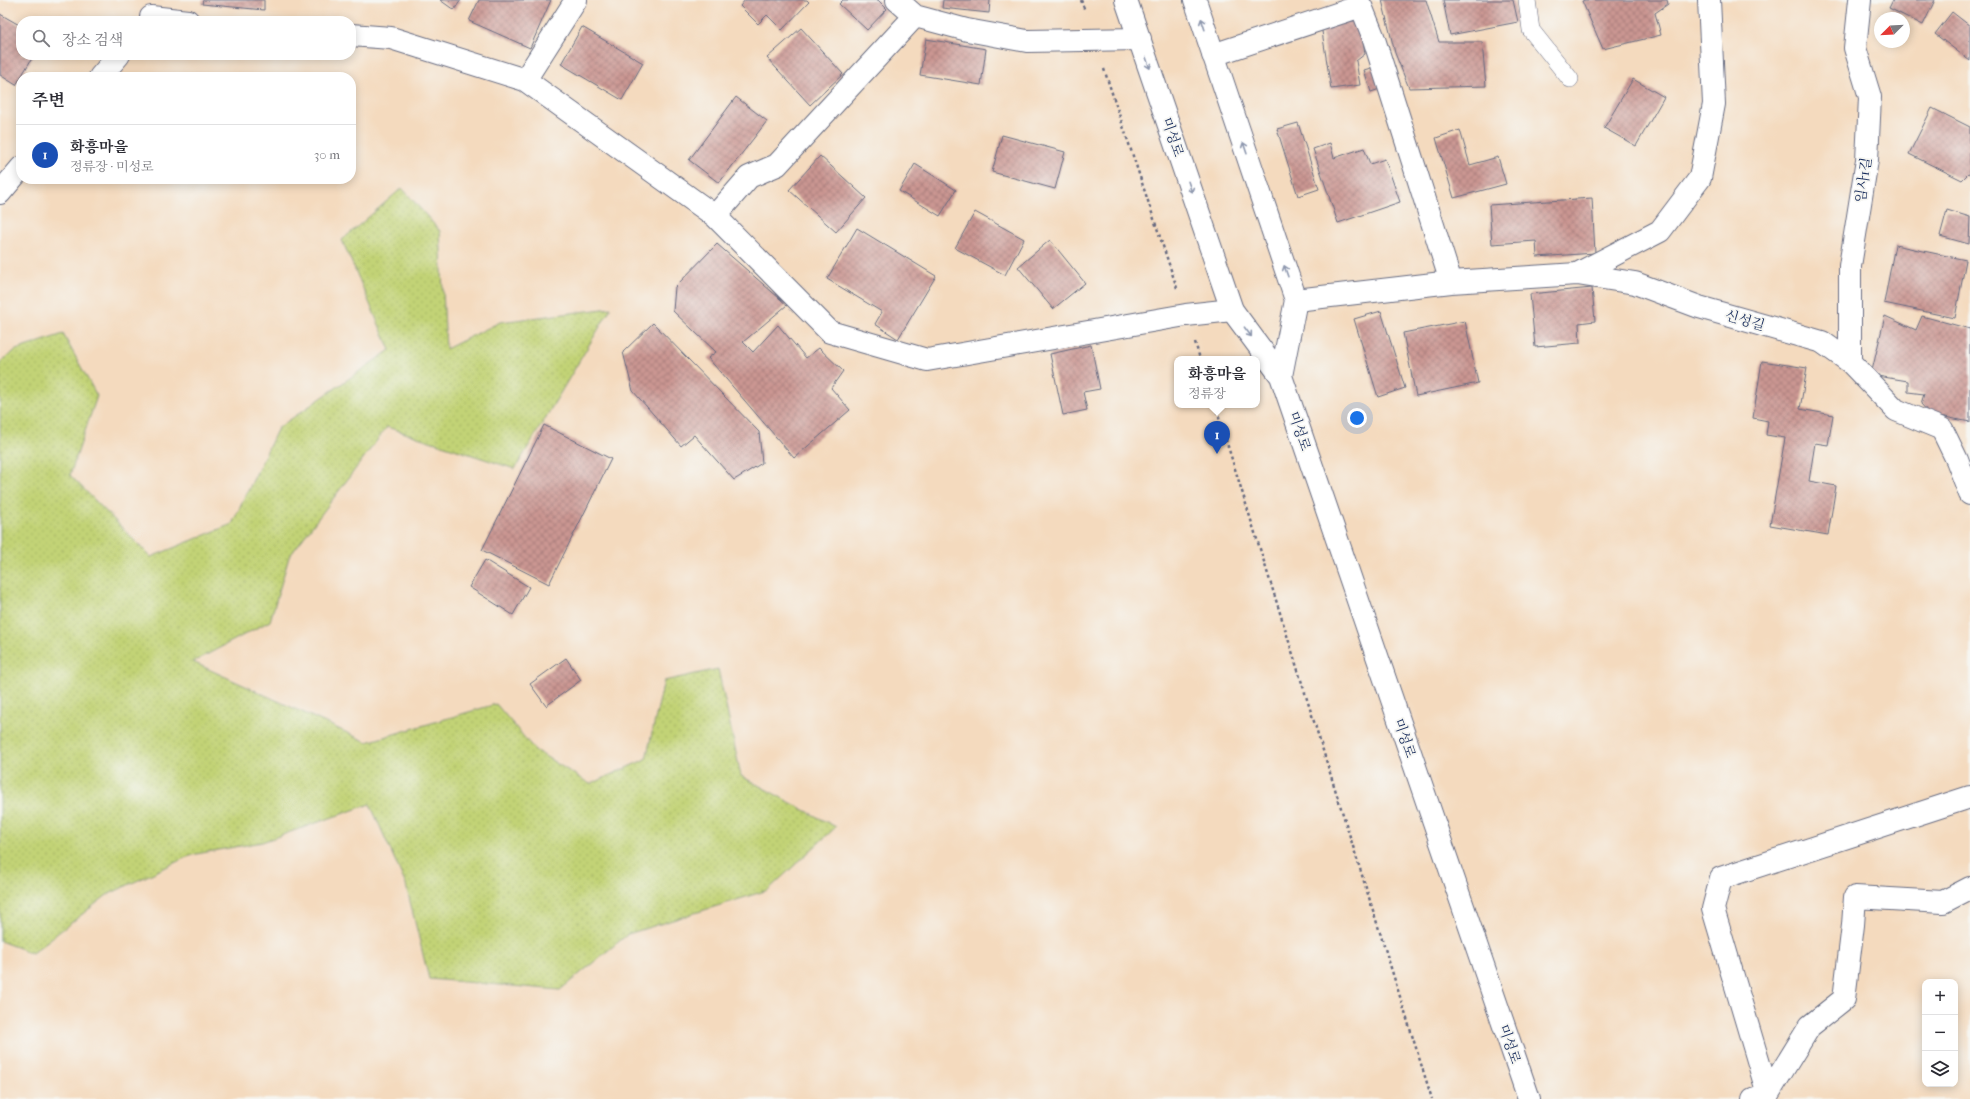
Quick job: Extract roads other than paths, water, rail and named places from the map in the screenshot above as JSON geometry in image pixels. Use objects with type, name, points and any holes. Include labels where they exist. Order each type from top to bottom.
[{"type":"street","points":[[525,80],[576,0]]},
{"type":"street","points":[[897,0],[915,16],[967,30],[1027,41],[1140,39]]},
{"type":"street","name":"미성로","points":[[1126,0],[1232,310],[1281,376],[1529,1099]]},
{"type":"street","points":[[1195,0],[1296,300],[1281,376]]},
{"type":"street","points":[[1577,274],[1660,231],[1700,178],[1714,104],[1709,0]]},
{"type":"street","name":"임사1길","points":[[1850,362],[1850,266],[1867,160],[1870,97],[1855,48],[1860,0]]},
{"type":"street","points":[[1213,55],[1364,3],[1373,36],[1451,282]]},
{"type":"street","points":[[150,13],[164,16]]},
{"type":"street","points":[[715,216],[749,177],[778,165],[915,16]]},
{"type":"street","points":[[356,36],[391,38],[525,80],[715,216],[830,332],[927,360],[1186,315],[1232,310]]},
{"type":"street","points":[[104,72],[115,60]]},
{"type":"street","points":[[0,193],[16,174]]},
{"type":"street","name":"신성길","points":[[1296,300],[1451,282],[1577,274],[1635,283],[1699,307],[1822,342],[1850,362],[1896,410],[1942,429],[1957,460],[1970,494]]},
{"type":"street","points":[[1762,1097],[1713,909],[1721,878],[1970,797]]},
{"type":"street","points":[[1762,1097],[1810,1026],[1844,999],[1855,897],[1943,902],[1970,888]]},
{"type":"lane","points":[[1527,0],[1531,30],[1570,79]]},
{"type":"place","name":"화흥마을","points":[[1217,454]]}]
